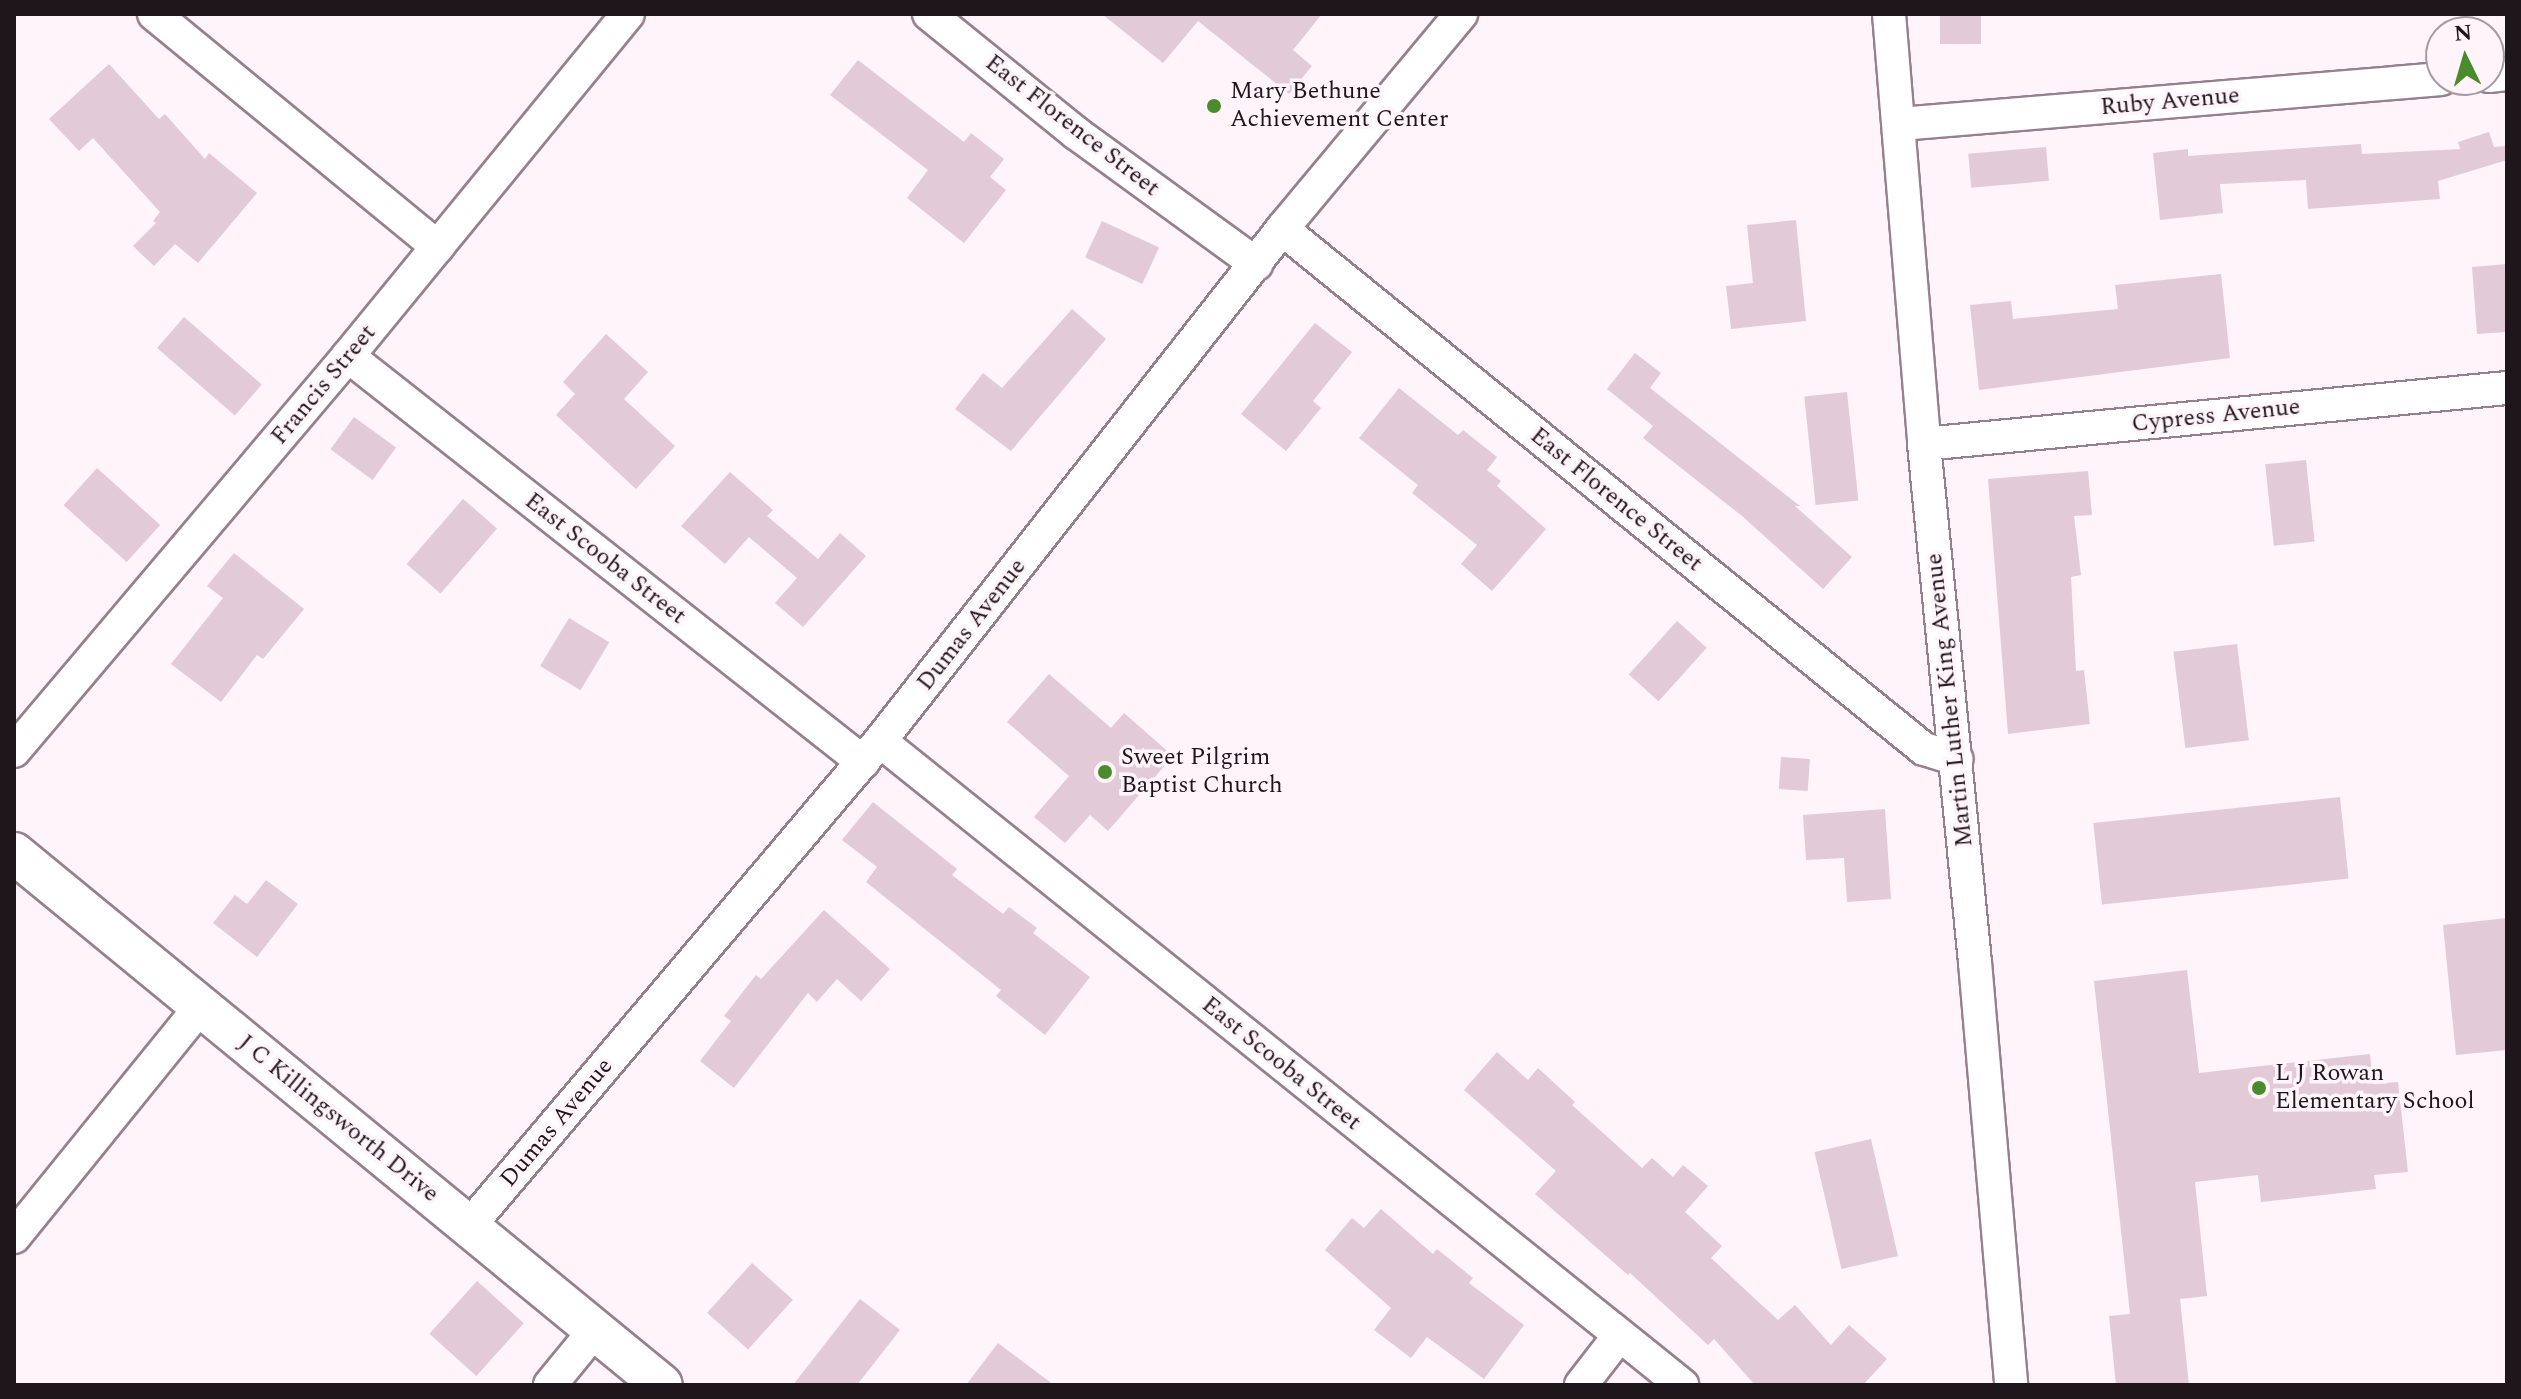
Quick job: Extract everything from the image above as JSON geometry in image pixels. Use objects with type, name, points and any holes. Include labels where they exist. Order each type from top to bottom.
[{"type":"main road","name":"J C Killingsworth Drive","points":[[14,853],[662,1385]]},
{"type":"street","points":[[154,14],[438,247]]},
{"type":"street","name":"Francis Street","points":[[14,751],[348,356],[628,14]]},
{"type":"street","name":"East Florence Street","points":[[929,14],[1076,133],[1256,264]]},
{"type":"street","name":"Dumas Avenue","points":[[470,1225],[871,752],[1282,229],[1461,14]]},
{"type":"street","name":"Martin Luther King Avenue","points":[[1889,14],[1924,444],[1956,759],[2011,1385]]},
{"type":"street","name":"Ruby Avenue","points":[[1900,124],[2425,80]]},
{"type":"street","name":"East Florence Street","points":[[1282,229],[1924,749],[1956,759]]},
{"type":"street","name":"East Scooba Street","points":[[348,356],[871,752],[1682,1385]]},
{"type":"street","name":"Cypress Avenue","points":[[1924,444],[2507,388]]},
{"type":"street","points":[[14,1237],[200,1007]]},
{"type":"street","points":[[550,1385],[595,1330]]},
{"type":"street","points":[[1581,1385],[1619,1336]]},
{"type":"building","points":[[1102,14],[1322,14],[1293,50],[1312,66],[1289,94],[1198,21],[1163,63]]},
{"type":"building","points":[[1940,14],[1981,14],[1981,44],[1940,44]]},
{"type":"building","points":[[858,60],[964,142],[971,133],[1004,159],[990,177],[1006,190],[964,243],[907,198],[928,170],[830,95]]},
{"type":"building","points":[[109,64],[159,119],[165,114],[205,159],[209,153],[257,193],[198,263],[175,244],[154,266],[133,246],[156,223],[153,221],[160,212],[93,138],[79,151],[49,119]]},
{"type":"building","points":[[2489,132],[2494,147],[2507,146],[2507,160],[2438,181],[2440,199],[2308,209],[2306,180],[2220,184],[2223,213],[2160,220],[2153,153],[2188,149],[2188,156],[2361,144],[2362,154],[2460,149],[2458,142]]},
{"type":"building","points":[[2046,147],[2049,181],[1971,188],[1968,154]]},
{"type":"building","points":[[1796,220],[1806,321],[1731,329],[1726,286],[1753,283],[1747,225]]},
{"type":"building","points":[[1102,221],[1159,248],[1142,284],[1085,257]]},
{"type":"building","points":[[2507,264],[2507,332],[2477,334],[2472,267]]},
{"type":"building","points":[[2221,274],[2230,358],[1979,390],[1970,305],[2011,301],[2013,319],[2118,309],[2115,285]]},
{"type":"building","points":[[1072,309],[1106,339],[1011,451],[955,409],[983,373],[1002,388]]},
{"type":"building","points":[[184,317],[262,385],[235,416],[157,348]]},
{"type":"building","points":[[1315,323],[1352,352],[1313,401],[1321,408],[1286,451],[1241,414]]},
{"type":"building","points":[[606,334],[648,372],[624,399],[675,446],[636,489],[556,415],[575,394],[563,382]]},
{"type":"building","points":[[1635,353],[1661,373],[1650,388],[1800,506],[1795,506],[1852,557],[1823,589],[1742,516],[1643,438],[1653,426],[1607,389]]},
{"type":"building","points":[[1399,388],[1458,435],[1463,430],[1497,457],[1487,470],[1501,481],[1497,486],[1546,529],[1492,591],[1461,564],[1477,545],[1412,493],[1418,485],[1359,438]]},
{"type":"building","points":[[1847,392],[1858,500],[1816,505],[1804,396]]},
{"type":"building","points":[[354,417],[396,448],[373,480],[330,449]]},
{"type":"building","points":[[2306,460],[2315,542],[2274,546],[2265,464]]},
{"type":"building","points":[[97,468],[160,525],[127,562],[64,505]]},
{"type":"building","points":[[2088,471],[2092,515],[2074,516],[2081,575],[2071,577],[2076,671],[2084,670],[2090,724],[2008,734],[1988,479]]},
{"type":"building","points":[[730,472],[773,510],[767,516],[818,559],[840,533],[866,556],[803,627],[775,603],[797,578],[749,537],[725,564],[681,526]]},
{"type":"building","points":[[463,499],[497,529],[441,593],[407,564]]},
{"type":"building","points":[[234,553],[304,609],[263,659],[257,655],[221,702],[171,664],[223,598],[207,586]]},
{"type":"building","points":[[569,618],[609,642],[580,690],[540,666]]},
{"type":"building","points":[[1677,621],[1707,648],[1659,701],[1629,675]]},
{"type":"building","points":[[2237,644],[2249,740],[2185,748],[2173,652]]},
{"type":"building","points":[[1049,674],[1111,728],[1124,713],[1173,756],[1108,831],[1090,815],[1065,843],[1034,817],[1069,776],[1007,722]]},
{"type":"building","points":[[1781,757],[1810,759],[1808,791],[1779,789]]},
{"type":"building","points":[[2340,797],[2349,879],[2102,904],[2093,823]]},
{"type":"building","points":[[873,802],[957,869],[952,875],[1003,914],[1009,907],[1037,928],[1033,933],[1090,977],[1045,1035],[996,996],[1001,990],[866,882],[877,867],[842,840]]},
{"type":"building","points":[[1885,809],[1891,899],[1847,902],[1844,858],[1806,860],[1803,815]]},
{"type":"building","points":[[266,880],[298,904],[257,957],[213,923],[235,895],[247,904]]},
{"type":"building","points":[[824,910],[890,969],[861,1001],[837,979],[817,1002],[808,993],[734,1088],[700,1061],[731,1021],[724,1016],[756,975],[761,979]]},
{"type":"building","points":[[2507,918],[2507,1050],[2456,1055],[2443,925]]},
{"type":"building","points":[[2187,970],[2199,1073],[2370,1054],[2373,1084],[2398,1082],[2408,1172],[2374,1175],[2376,1189],[2261,1202],[2258,1175],[2195,1182],[2207,1296],[2180,1299],[2189,1385],[2116,1385],[2109,1316],[2130,1314],[2094,981]]},
{"type":"building","points":[[1497,1052],[1528,1080],[1538,1068],[1575,1102],[1572,1105],[1642,1168],[1652,1158],[1673,1177],[1683,1165],[1708,1186],[1685,1212],[1722,1246],[1711,1258],[1778,1320],[1795,1305],[1831,1345],[1849,1325],[1887,1359],[1863,1385],[1755,1385],[1714,1339],[1708,1345],[1630,1273],[1628,1275],[1535,1194],[1556,1171],[1464,1090]]},
{"type":"building","points":[[1871,1139],[1898,1256],[1841,1269],[1814,1152]]},
{"type":"building","points":[[1381,1209],[1433,1254],[1437,1249],[1473,1278],[1469,1283],[1524,1325],[1484,1379],[1427,1337],[1411,1358],[1374,1330],[1391,1308],[1325,1250],[1352,1218],[1364,1228]]},
{"type":"building","points":[[752,1263],[793,1300],[748,1350],[707,1313]]},
{"type":"building","points":[[477,1281],[524,1323],[476,1376],[429,1334]]},
{"type":"building","points":[[860,1299],[900,1330],[857,1385],[793,1385]]},
{"type":"building","points":[[998,1343],[1054,1385],[966,1385]]},
{"type":"place","name":"Mary Bethune Achievement Center","points":[[1214,106]]},
{"type":"place","name":"Sweet Pilgrim Baptist Church","points":[[1105,772]]},
{"type":"place","name":"L J Rowan Elementary School","points":[[2259,1088]]}]
